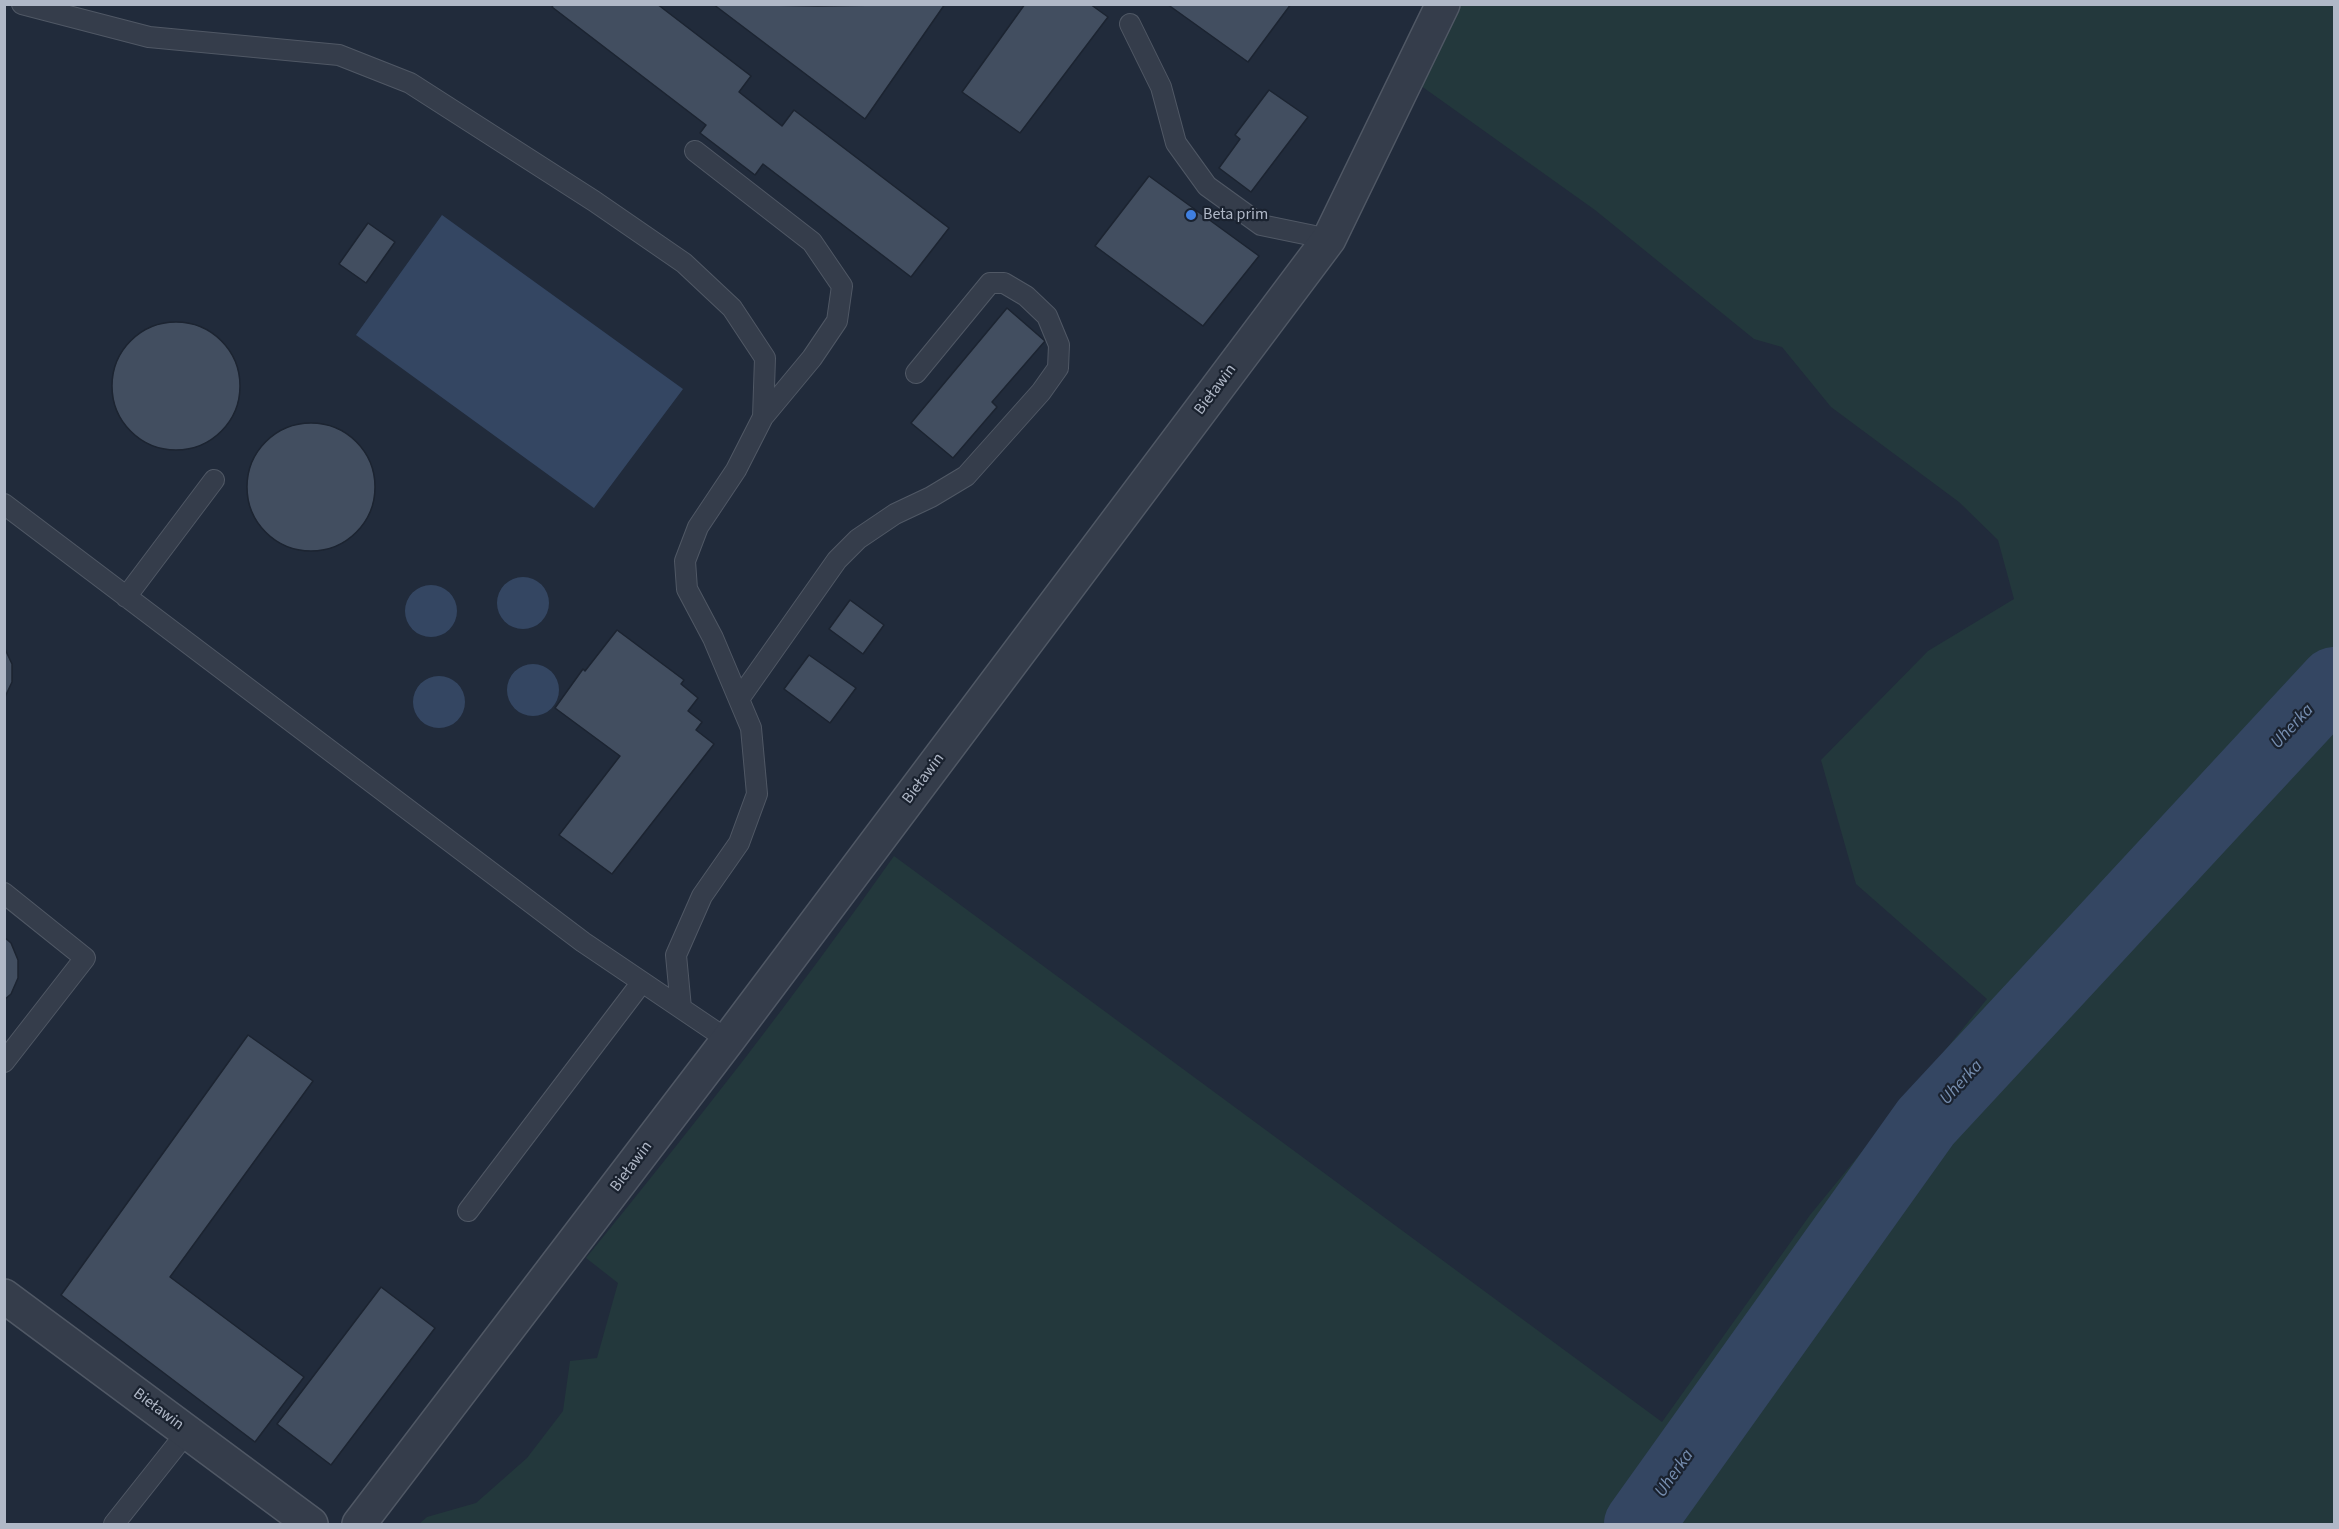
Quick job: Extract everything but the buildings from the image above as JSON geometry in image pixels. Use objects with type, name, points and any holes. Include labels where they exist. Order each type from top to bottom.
[{"type":"street","name":"Bieławin","points":[[359,1524],[728,1040],[1329,239],[1437,6]]},
{"type":"street","name":"Bieławin","points":[[4,1296],[309,1524]]},
{"type":"lane","points":[[22,4],[150,37],[339,55],[410,83],[585,195],[684,263],[732,308],[765,358],[763,417]]},
{"type":"lane","points":[[1130,24],[1161,87],[1176,143],[1207,186],[1261,225],[1329,239]]},
{"type":"lane","points":[[681,1008],[676,955],[702,896],[739,843],[757,794],[751,728],[712,638],[687,589],[685,561],[698,527],[736,470],[763,417],[812,358],[837,321],[842,286],[812,242],[695,151]]},
{"type":"lane","points":[[739,699],[837,560],[858,539],[895,514],[931,497],[966,476],[1027,409],[1058,368],[1059,345],[1047,316],[1026,296],[1004,283],[990,283],[916,373]]},
{"type":"lane","points":[[126,597],[214,480]]},
{"type":"lane","points":[[4,504],[583,942],[728,1040]]},
{"type":"lane","points":[[4,893],[85,958],[4,1062]]},
{"type":"lane","points":[[468,1211],[642,982]]},
{"type":"lane","points":[[114,1524],[188,1432]]},
{"type":"green space","points":[[1456,5],[2334,5],[2334,1524],[419,1524],[427,1517],[476,1503],[527,1458],[563,1411],[570,1361],[597,1358],[618,1283],[586,1258],[744,1060],[894,856],[1662,1422],[1810,1215],[1987,999],[1856,884],[1821,760],[1928,651],[2014,599],[1998,540],[1959,502],[1831,407],[1782,347],[1754,339],[1595,210],[1417,83]]},
{"type":"water","points":[[442,215],[683,389],[594,508],[356,335]]},
{"type":"water","points":[[523,577],[537,581],[545,589],[549,603],[545,617],[537,625],[523,629],[509,625],[501,617],[497,603],[501,589],[509,581]]},
{"type":"water","points":[[431,585],[445,589],[453,597],[457,611],[453,625],[445,633],[431,637],[417,633],[409,625],[405,611],[409,597],[417,589]]},
{"type":"water","points":[[533,664],[543,666],[551,672],[557,680],[559,690],[557,700],[551,708],[543,714],[533,716],[523,714],[515,708],[509,700],[507,690],[509,680],[515,672],[523,666]]},
{"type":"water","points":[[439,676],[449,678],[457,684],[463,692],[465,702],[463,712],[457,720],[449,726],[439,728],[429,726],[421,720],[415,712],[413,702],[415,692],[421,684],[429,678]]},
{"type":"waterway","name":"Uherka","points":[[1639,1524],[1926,1122],[2334,682]]},
{"type":"place","name":"Beta prim","points":[[1191,215]]}]
